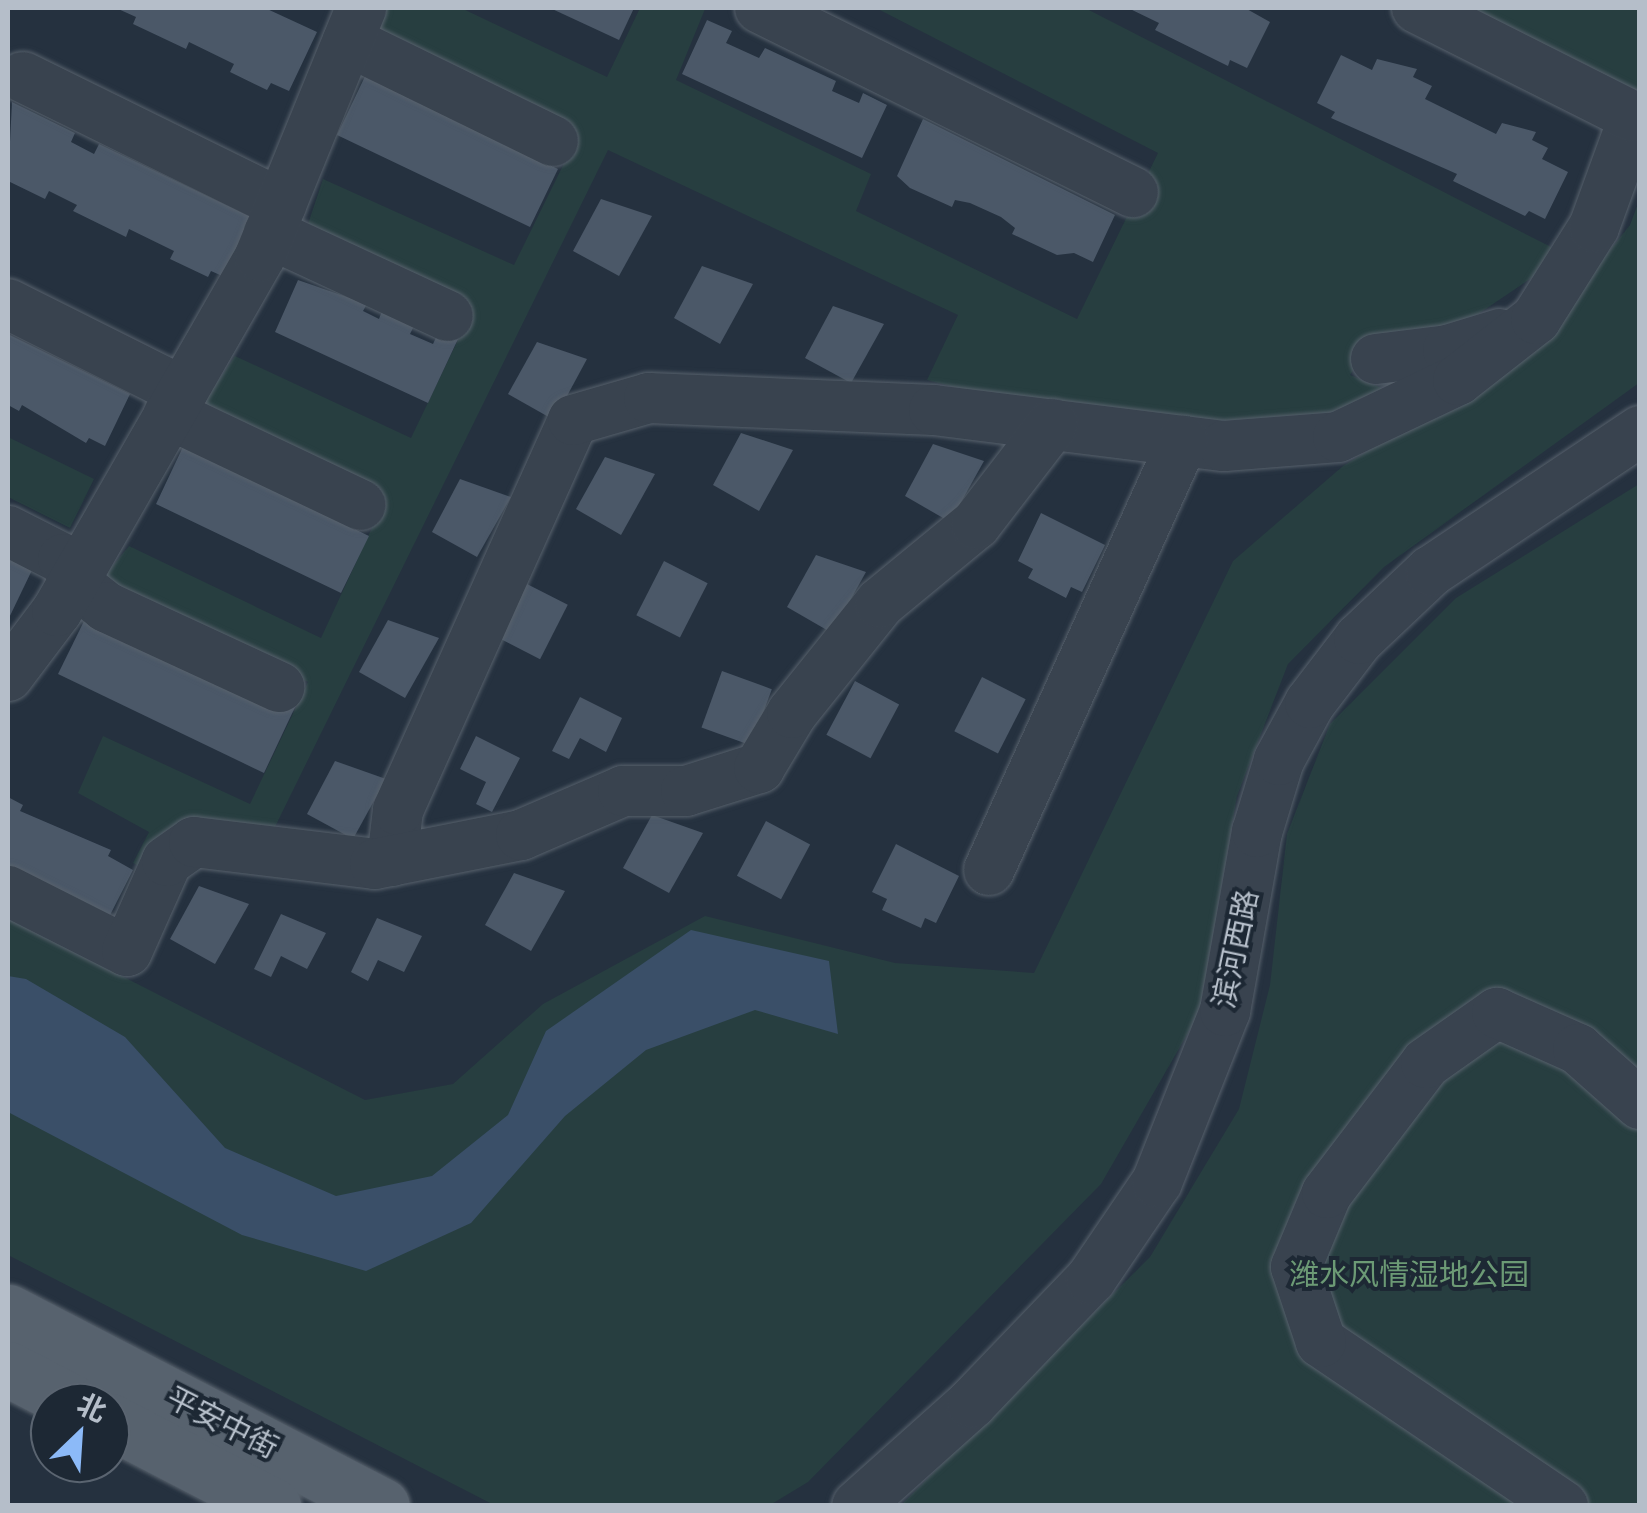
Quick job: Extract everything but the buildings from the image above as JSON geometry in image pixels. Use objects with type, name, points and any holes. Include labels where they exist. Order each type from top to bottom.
[{"type":"main road","name":"平安中街","points":[[8,1312],[382,1506]]},
{"type":"main road","points":[[8,1369],[35,1383]]},
{"type":"main road","name":"平安中街","points":[[130,1432],[273,1506]]},
{"type":"street","points":[[760,8],[1132,192]]},
{"type":"street","points":[[392,861],[398,810],[573,420],[649,398],[934,410],[1224,446],[1338,437],[1458,380],[1536,318],[1594,226],[1634,117],[1418,8]]},
{"type":"street","points":[[8,676],[75,578],[275,218],[351,18],[554,142]]},
{"type":"street","points":[[23,77],[448,316]]},
{"type":"street","points":[[8,304],[361,505]]},
{"type":"street","points":[[1376,359],[1448,350],[1536,318]]},
{"type":"street","points":[[8,891],[127,951],[167,861],[194,842],[240,852],[392,861],[522,835],[623,792],[686,791],[758,768],[792,713],[880,603],[976,524],[1053,424]]},
{"type":"street","name":"滨河西路","points":[[857,1506],[972,1403],[1091,1279],[1157,1182],[1226,1011],[1257,832],[1279,760],[1310,703],[1358,639],[1430,571],[1640,431]]},
{"type":"street","points":[[990,870],[1183,440]]},
{"type":"street","points":[[8,532],[63,560],[75,578],[106,607],[279,688]]},
{"type":"street","points":[[1563,1506],[1321,1342],[1296,1267],[1327,1193],[1426,1063],[1498,1012],[1578,1048],[1640,1104]]},
{"type":"green space","points":[[385,8],[461,8],[607,77],[640,8],[705,9],[676,80],[871,174],[856,211],[1077,319],[1158,153],[876,8],[1085,8],[1553,248],[1536,275],[1447,335],[1378,333],[1350,375],[1396,394],[1327,419],[1267,429],[985,395],[927,380],[958,315],[608,150],[269,839],[150,871],[133,863],[149,832],[78,793],[103,736],[250,804],[308,682],[99,582],[129,546],[321,638],[384,502],[196,413],[235,356],[411,438],[469,317],[303,239],[323,179],[514,265],[577,137],[370,39]]},
{"type":"green space","points":[[1456,8],[1639,8],[1639,101]]},
{"type":"green space","points":[[1639,201],[1639,383],[1384,567],[1288,664],[1237,796],[1199,1014],[1101,1184],[808,1482],[770,1505],[494,1505],[8,1255],[8,918],[365,1100],[453,1084],[543,1004],[705,916],[895,963],[1034,973],[1233,561],[1343,466],[1525,355],[1630,225]]},
{"type":"green space","points":[[8,437],[94,479],[70,528],[8,497]]},
{"type":"green space","name":"潍水风情湿地公园","points":[[1639,484],[1639,1505],[900,1506],[1150,1257],[1239,1109],[1270,985],[1287,834],[1330,724],[1456,598]]},
{"type":"water","points":[[691,930],[829,961],[838,1034],[755,1010],[646,1050],[565,1116],[471,1223],[366,1271],[242,1235],[8,1112],[8,976],[26,979],[125,1037],[225,1148],[336,1196],[432,1176],[508,1115],[546,1031]]}]
